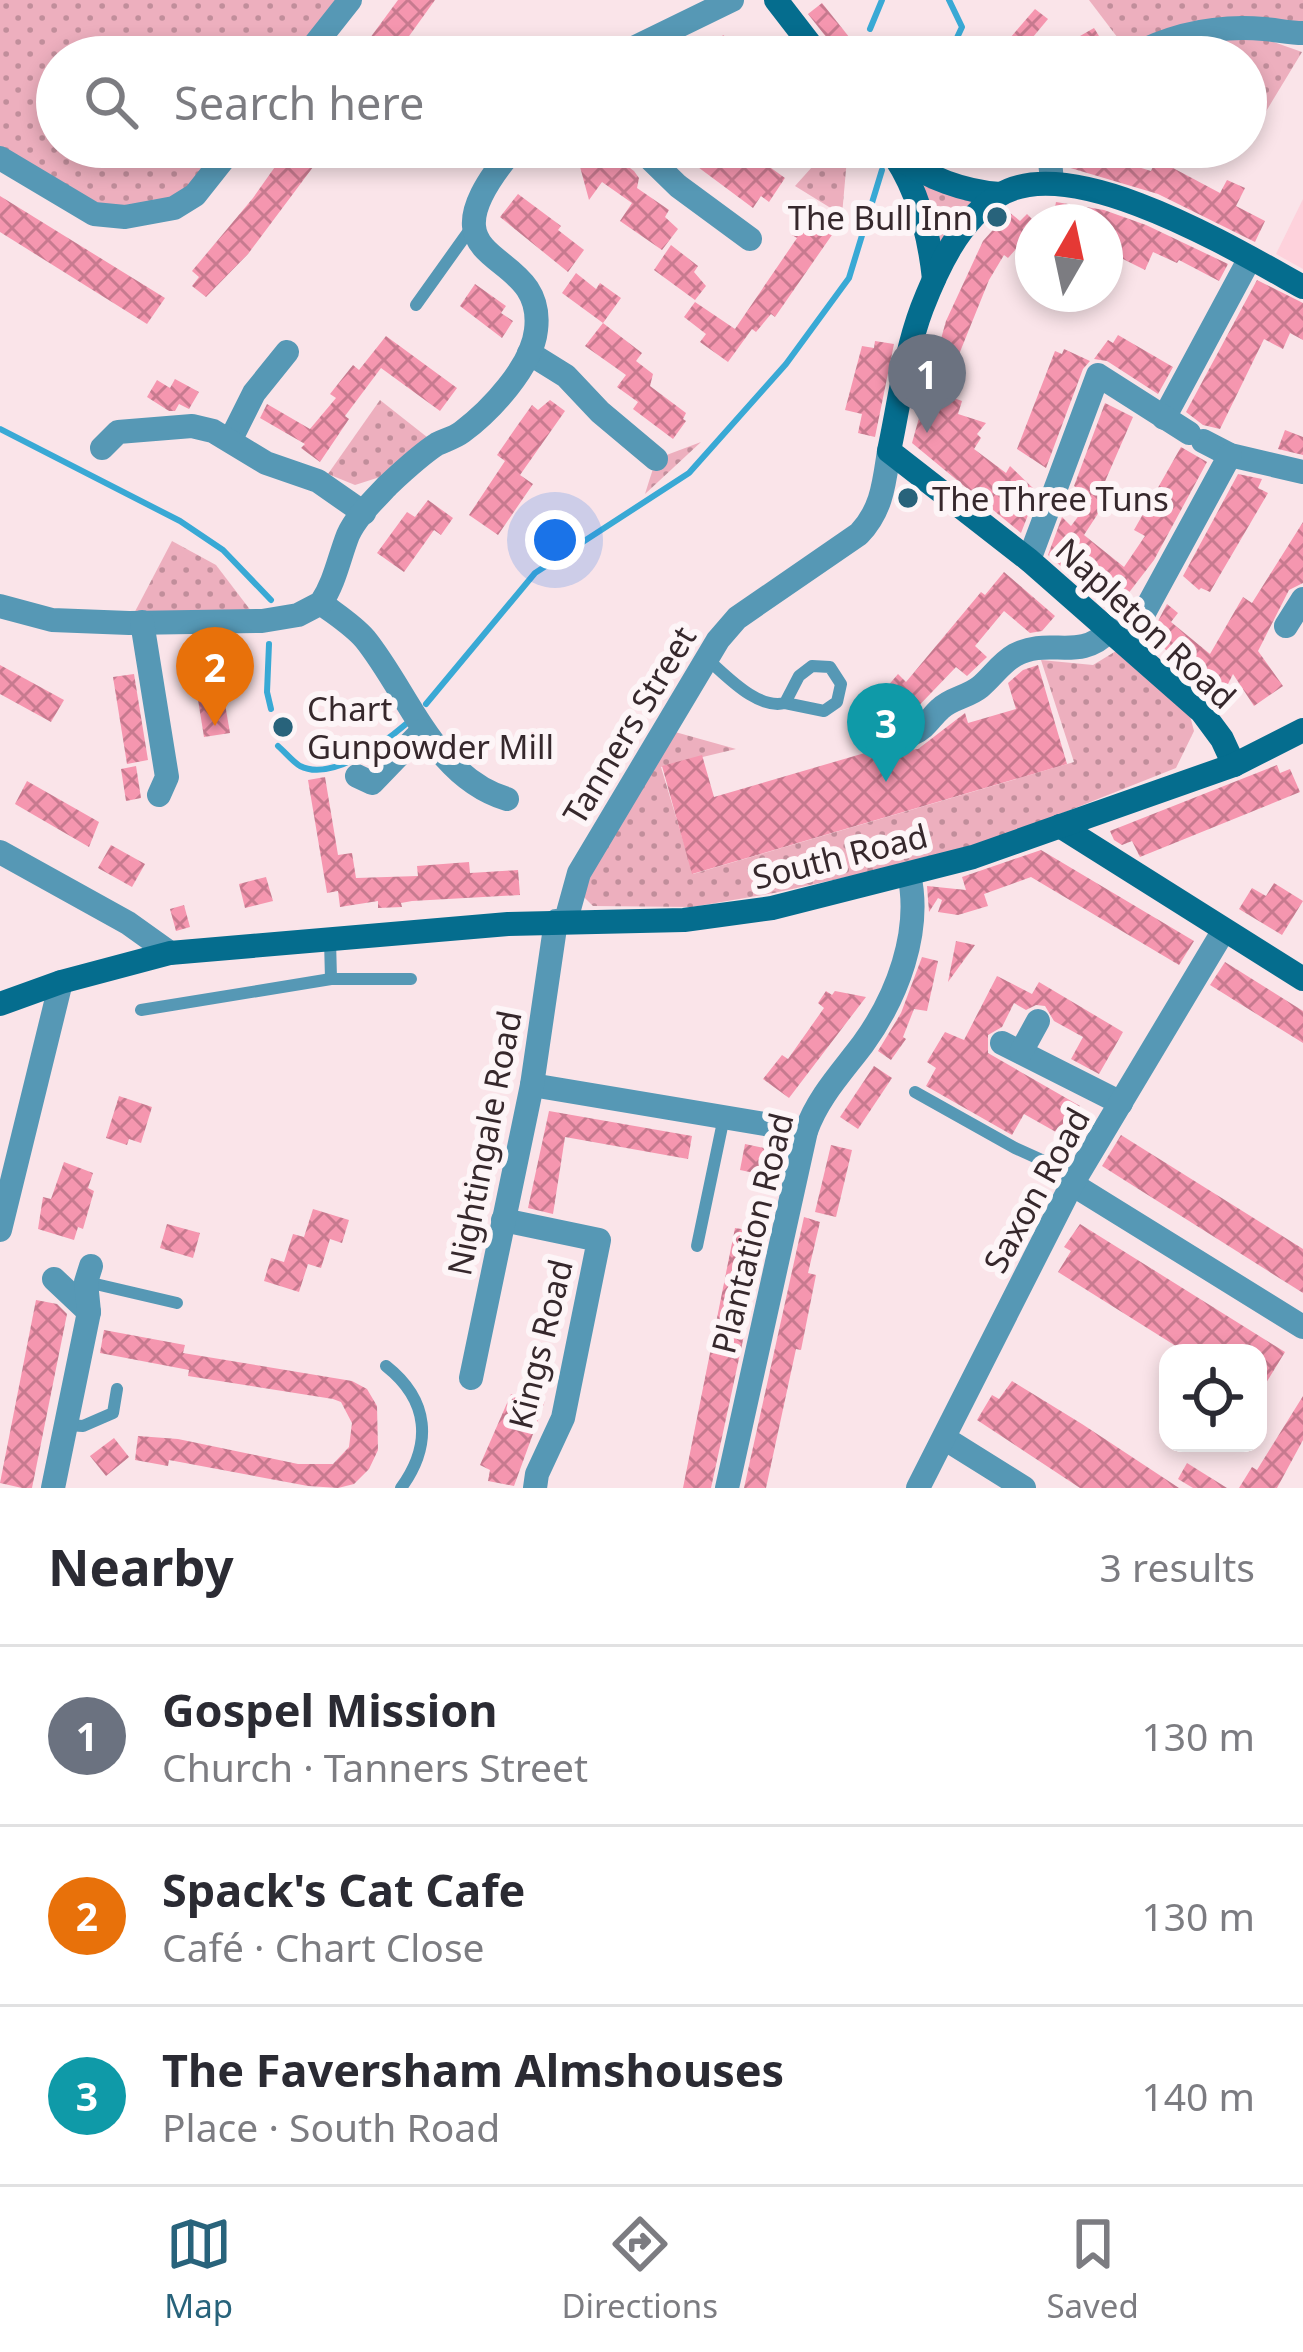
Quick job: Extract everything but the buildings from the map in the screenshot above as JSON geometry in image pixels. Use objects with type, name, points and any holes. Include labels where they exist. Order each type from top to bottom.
[{"type":"street","points":[[321,36],[350,0]]},
{"type":"street","points":[[658,36],[732,0]]},
{"type":"street","points":[[776,0],[804,36]]},
{"type":"street","points":[[1184,36],[1262,29],[1303,33]]},
{"type":"street","points":[[0,158],[94,214],[125,217],[174,208],[195,194],[216,168]]},
{"type":"street","points":[[0,606],[52,620],[262,621],[298,615],[321,603],[350,530],[364,513],[409,466],[483,413],[529,352],[536,330],[533,301],[478,242],[472,227],[480,196],[500,168]]},
{"type":"street","points":[[660,168],[750,239]]},
{"type":"street","points":[[900,168],[922,216],[934,282]]},
{"type":"street","points":[[919,168],[972,192],[1000,194],[1021,185],[1052,181],[1117,198],[1303,286]]},
{"type":"street","points":[[1051,168],[1052,181]]},
{"type":"street","name":"Tanners Street","points":[[561,921],[579,873],[705,658],[737,618],[871,521],[882,496],[921,310],[961,230],[1000,194]]},
{"type":"street","points":[[1164,418],[1250,258]]},
{"type":"street","points":[[231,439],[254,394],[287,352]]},
{"type":"street","points":[[529,352],[566,376],[656,459]]},
{"type":"street","points":[[1029,560],[1098,375],[1230,455],[1303,472]]},
{"type":"street","points":[[102,448],[118,432],[192,426],[231,439],[266,463],[318,482],[364,513]]},
{"type":"street","name":"Napleton Road","points":[[889,452],[1119,637],[1207,717],[1234,765]]},
{"type":"street","points":[[912,734],[943,706],[974,691],[1015,655],[1040,648],[1083,648],[1119,637],[1230,455]]},
{"type":"street","points":[[1286,626],[1303,598]]},
{"type":"street","points":[[321,603],[363,637],[422,730],[453,764],[494,795],[507,799]]},
{"type":"street","points":[[142,622],[167,777],[158,795]]},
{"type":"street","points":[[357,776],[372,783],[422,730]]},
{"type":"street","name":"South Road","points":[[0,1004],[170,953],[561,921],[684,920],[743,914],[974,857],[1234,765],[1303,730]]},
{"type":"street","points":[[1060,826],[1303,979]]},
{"type":"street","points":[[0,852],[128,923],[170,953]]},
{"type":"street","name":"Plantation Road","points":[[727,1488],[806,1131],[819,1102],[873,1030],[896,988],[914,896],[909,874]]},
{"type":"street","name":"Nightingale Road","points":[[471,1378],[561,921]]},
{"type":"street","name":"Saxon Road","points":[[918,1488],[1074,1180],[1224,930]]},
{"type":"street","points":[[0,1230],[61,982]]},
{"type":"street","points":[[1038,1021],[1011,1047],[1120,1103]]},
{"type":"street","points":[[532,1085],[806,1131]]},
{"type":"street","points":[[1074,1180],[1303,1327]]},
{"type":"street","name":"Kings Road","points":[[503,1220],[599,1240],[563,1418],[535,1488]]},
{"type":"street","points":[[53,1488],[89,1312],[88,1274]]},
{"type":"street","points":[[54,1280],[89,1312]]},
{"type":"street","points":[[944,1438],[1021,1487]]},
{"type":"lane","points":[[416,305],[472,227]]},
{"type":"lane","points":[[705,658],[772,705],[824,711],[837,702],[842,684],[830,667],[812,666],[799,676],[785,703]]},
{"type":"lane","points":[[330,940],[331,979]]},
{"type":"lane","points":[[141,1010],[331,979],[411,979]]},
{"type":"lane","points":[[915,1092],[1074,1180]]},
{"type":"lane","points":[[697,1246],[724,1118]]},
{"type":"lane","points":[[88,1274],[177,1303]]},
{"type":"lane","points":[[386,1366],[415,1394],[422,1429],[418,1455],[401,1488]]},
{"type":"lane","points":[[66,1425],[82,1426],[113,1413],[117,1389]]},
{"type":"shaded area","points":[[0,0],[349,0],[319,36],[36,36],[36,168],[215,168],[195,195],[125,217],[0,158]]},
{"type":"shaded area","points":[[1089,0],[1303,0],[1303,22],[1215,36],[1116,36]]},
{"type":"shaded area","points":[[1267,40],[1302,52],[1267,110]]},
{"type":"shaded area","points":[[811,168],[846,168],[842,215],[795,186]]},
{"type":"shaded area","points":[[920,180],[973,201],[942,249]]},
{"type":"shaded area","points":[[1303,199],[1303,269],[1276,254]]},
{"type":"shaded area","points":[[380,400],[432,441],[380,477],[355,485],[328,474]]},
{"type":"shaded area","points":[[701,442],[645,494],[656,459]]},
{"type":"shaded area","points":[[172,541],[216,565],[258,620],[129,623]]},
{"type":"shaded area","points":[[1121,648],[1188,708],[1194,731],[1176,768],[969,850],[774,893],[692,907],[593,906],[584,897],[583,884],[668,730],[736,749],[661,767],[693,874],[1074,762],[1041,660],[1093,665]]},
{"type":"waterway","points":[[870,29],[882,0]]},
{"type":"waterway","points":[[949,0],[962,27],[958,36]]},
{"type":"waterway","points":[[426,704],[535,573],[689,473],[786,364],[849,278],[882,170]]},
{"type":"waterway","points":[[0,429],[180,521],[223,550],[271,600]]},
{"type":"waterway","points":[[269,644],[271,709]]},
{"type":"waterway","points":[[278,746],[300,766],[327,769],[356,758],[406,724]]},
{"type":"place","name":"The Bull Inn","points":[[997,217]]},
{"type":"place","name":"Gospel Mission","points":[[927,433]]},
{"type":"place","name":"The Three Tuns","points":[[908,498]]},
{"type":"place","name":"Spack's Cat Cafe","points":[[215,726]]},
{"type":"place","name":"Chart Gunpowder Mill","points":[[283,727]]},
{"type":"place","name":"The Faversham Almshouses","points":[[886,782]]}]
